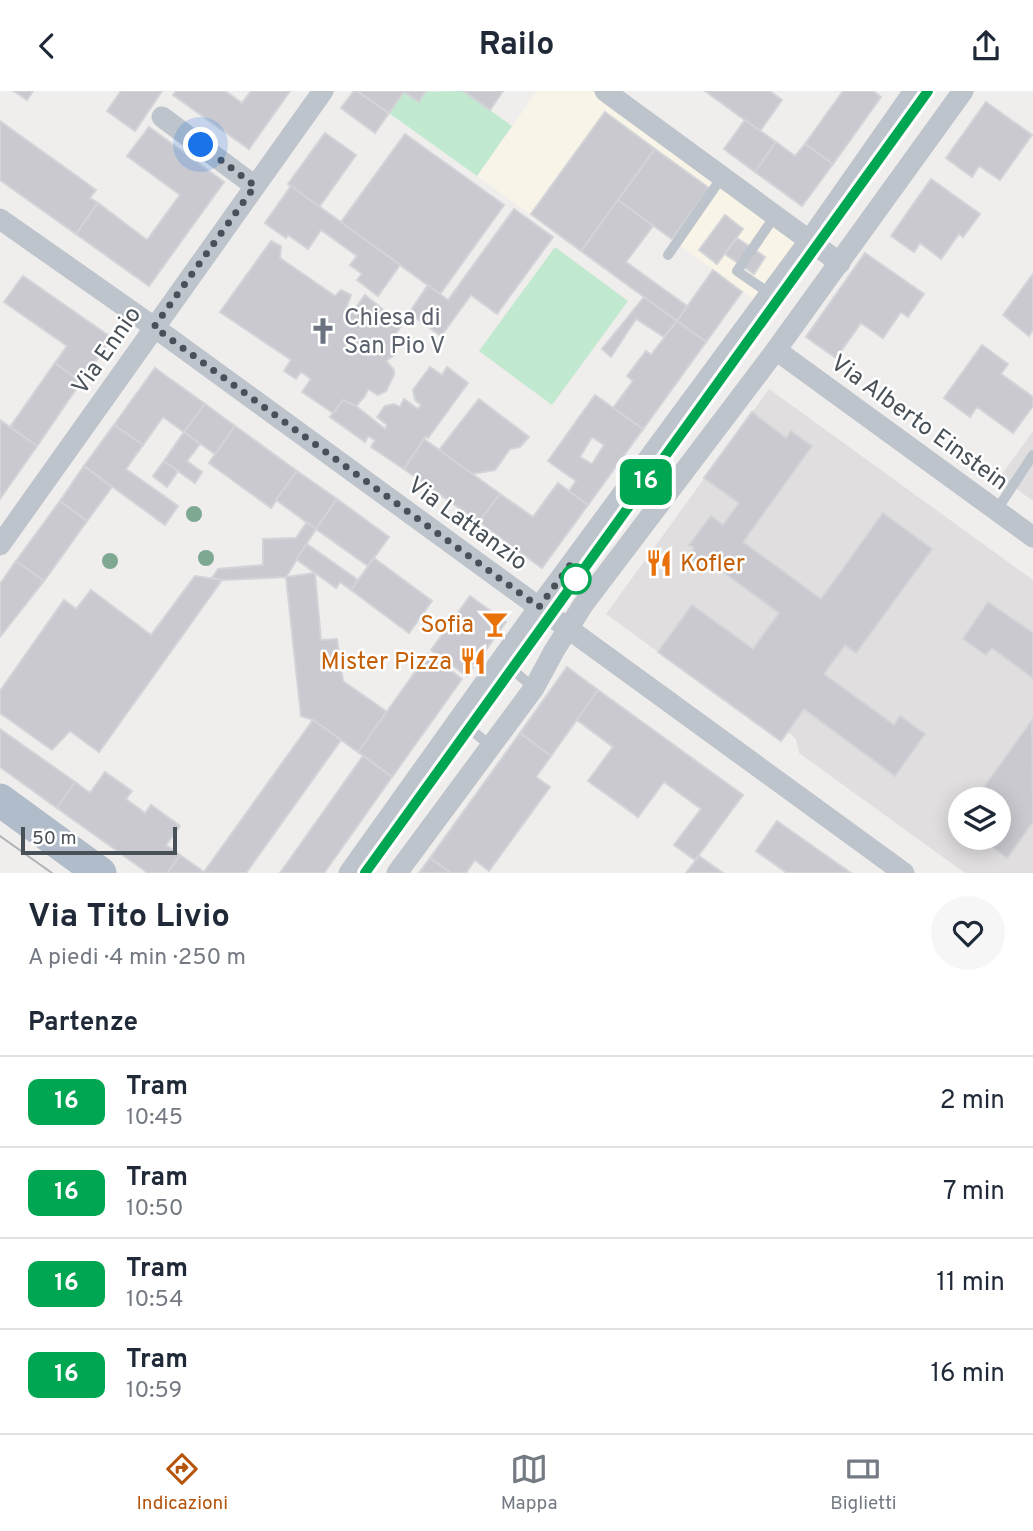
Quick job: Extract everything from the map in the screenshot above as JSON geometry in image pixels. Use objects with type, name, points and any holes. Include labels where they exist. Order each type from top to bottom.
[{"type":"main road","points":[[0,800],[100,873]]},
{"type":"street","name":"Via Ennio","points":[[0,545],[323,91]]},
{"type":"street","points":[[349,873],[914,91]]},
{"type":"street","points":[[397,873],[534,688],[568,629],[840,263],[962,91]]},
{"type":"street","points":[[611,93],[840,263]]},
{"type":"street","points":[[162,117],[255,186]]},
{"type":"street","name":"Via Lattanzio","points":[[0,219],[154,327],[904,873]]},
{"type":"street","name":"Via Alberto Einstein","points":[[776,350],[1033,537]]},
{"type":"lane","points":[[668,255],[722,177]]},
{"type":"lane","points":[[769,293],[737,271],[775,216]]},
{"type":"lane","points":[[996,510],[1033,455]]},
{"type":"lane","points":[[501,660],[534,688]]},
{"type":"lane","points":[[459,720],[491,746]]},
{"type":"shaded area","points":[[537,91],[602,91],[807,241],[760,304],[618,200],[581,251],[477,176]]},
{"type":"shaded area","points":[[769,389],[1033,580],[1033,873],[965,873],[799,753],[796,739],[788,732],[781,741],[606,614]]},
{"type":"shaded area","points":[[1033,431],[1033,501],[1000,477]]},
{"type":"green space","points":[[463,91],[512,126],[477,176],[389,113],[404,92]]},
{"type":"green space","points":[[555,247],[628,301],[552,405],[479,351]]},
{"type":"building","points":[[14,91],[33,91],[27,100]]},
{"type":"building","points":[[121,91],[162,91],[135,131],[107,111]]},
{"type":"building","points":[[176,91],[225,91],[242,103],[251,91],[290,91],[249,149],[173,95]]},
{"type":"building","points":[[354,91],[389,113],[375,133],[341,108]]},
{"type":"building","points":[[357,91],[426,91],[419,102],[404,92],[389,113]]},
{"type":"building","points":[[463,91],[503,91],[490,110]]},
{"type":"building","points":[[705,91],[770,91],[782,100],[760,131]]},
{"type":"building","points":[[843,91],[873,91],[881,97],[833,164],[805,144]]},
{"type":"building","points":[[986,102],[1032,135],[1000,180],[979,166],[972,177],[946,158]]},
{"type":"building","points":[[605,112],[655,149],[581,251],[531,214]]},
{"type":"building","points":[[745,120],[776,142],[755,172],[724,149]]},
{"type":"building","points":[[0,121],[96,190],[90,198],[98,203],[76,234],[0,180]]},
{"type":"building","points":[[149,127],[224,182],[149,286],[76,234],[98,203],[147,240],[180,195],[127,156]]},
{"type":"building","points":[[325,133],[356,155],[319,207],[288,184]]},
{"type":"building","points":[[405,134],[504,205],[440,294],[341,222]]},
{"type":"building","points":[[776,142],[795,156],[805,144],[833,164],[802,206],[755,172]]},
{"type":"building","points":[[655,149],[709,188],[672,239],[618,200]]},
{"type":"building","points":[[931,179],[980,214],[963,237],[959,234],[941,259],[920,243],[914,252],[891,236]]},
{"type":"building","points":[[291,186],[400,265],[378,296],[357,280],[362,274],[350,265],[357,256],[321,230],[308,249],[265,223]]},
{"type":"building","points":[[618,200],[653,226],[626,262],[687,306],[677,321],[581,251]]},
{"type":"building","points":[[514,209],[553,237],[497,314],[471,295],[441,336],[409,313],[428,285],[448,300]]},
{"type":"building","points":[[725,215],[743,229],[717,264],[699,250]]},
{"type":"building","points":[[737,238],[765,257],[754,274],[725,254]]},
{"type":"building","name":"Chiesa di San Pio V","points":[[271,241],[281,246],[280,258],[335,296],[341,290],[351,295],[347,306],[353,311],[365,295],[402,325],[393,338],[396,354],[386,361],[394,370],[394,375],[386,391],[378,395],[368,389],[356,406],[343,400],[333,413],[302,392],[311,379],[301,372],[296,379],[284,371],[291,360],[220,312]]},
{"type":"building","points":[[865,253],[924,294],[908,317],[901,312],[883,338],[861,323],[836,358],[806,337]]},
{"type":"building","points":[[713,270],[742,292],[706,342],[677,321]]},
{"type":"building","points":[[1033,274],[1033,330],[1029,336],[1003,315]]},
{"type":"building","points":[[23,276],[112,338],[81,382],[55,363],[67,346],[4,302]]},
{"type":"building","points":[[644,297],[677,321],[664,337],[636,319],[611,357],[602,349]]},
{"type":"building","points":[[677,321],[706,342],[643,429],[613,408],[633,381],[627,376],[646,351],[651,355]]},
{"type":"building","points":[[982,345],[1008,364],[1001,374],[1033,397],[1033,406],[1013,433],[977,407],[970,417],[944,398]]},
{"type":"building","points":[[55,363],[81,382],[37,446],[10,427]]},
{"type":"building","points":[[430,367],[442,375],[447,367],[468,383],[404,469],[371,447],[375,440],[368,436],[365,442],[330,417],[343,400],[356,406],[385,429],[387,425],[377,417],[385,406],[394,404],[400,407],[404,399],[418,409],[421,405],[415,400],[413,390]]},
{"type":"building","points":[[155,368],[205,404],[184,432],[163,417],[143,445],[114,425]]},
{"type":"building","points":[[595,395],[643,429],[588,505],[569,491],[576,481],[548,461]],"holes":[[[592,437],[604,445],[592,464],[580,457]]]},
{"type":"building","points":[[479,399],[529,437],[520,447],[510,449],[495,470],[472,474],[439,450]]},
{"type":"building","points":[[205,404],[235,426],[215,454],[184,432]]},
{"type":"building","points":[[752,412],[786,438],[791,431],[812,446],[743,542],[821,599],[883,513],[932,549],[856,653],[845,645],[824,674],[894,725],[900,716],[925,734],[895,776],[804,709],[781,741],[658,652],[692,605],[753,649],[779,613],[711,563],[706,570],[688,557],[694,548],[689,545],[711,516],[723,525],[739,503],[704,478]]},
{"type":"building","points":[[0,420],[37,446],[0,499]]},
{"type":"building","points":[[114,425],[143,445],[126,469],[178,506],[165,525],[84,466]]},
{"type":"building","points":[[235,426],[297,471],[271,508],[209,463]]},
{"type":"building","points":[[184,432],[200,444],[187,461],[202,472],[195,483],[164,461]]},
{"type":"building","points":[[424,439],[500,494],[479,522],[404,469]]},
{"type":"building","points":[[164,461],[178,471],[167,487],[153,476]]},
{"type":"building","points":[[84,466],[112,487],[87,521],[60,501]]},
{"type":"building","points":[[297,471],[337,499],[316,529],[276,500]]},
{"type":"building","points":[[558,483],[588,505],[542,568],[479,522],[500,494],[533,517]]},
{"type":"building","points":[[337,499],[389,537],[368,566],[316,529]]},
{"type":"building","points":[[60,501],[87,521],[44,581],[16,561]]},
{"type":"building","points":[[307,522],[316,529],[286,577],[222,580],[212,578],[218,569],[263,565],[263,539],[296,538]]},
{"type":"building","points":[[307,544],[358,580],[351,590],[340,582],[336,588],[296,559]]},
{"type":"building","points":[[374,558],[432,601],[409,633],[351,590]]},
{"type":"building","points":[[16,561],[44,581],[0,637],[0,584]]},
{"type":"building","points":[[315,573],[321,640],[337,639],[343,681],[387,712],[358,752],[313,720],[301,716],[286,577]]},
{"type":"building","points":[[195,576],[222,580],[99,752],[70,731],[52,750],[0,713],[0,691],[64,600],[76,609],[91,590],[151,635]]},
{"type":"building","points":[[470,596],[506,622],[467,676],[431,650]]},
{"type":"building","points":[[988,602],[1033,633],[1033,678],[992,648],[986,655],[963,639]]},
{"type":"building","points":[[428,654],[462,679],[392,777],[358,752]]},
{"type":"building","points":[[567,667],[598,690],[551,756],[520,733]]},
{"type":"building","points":[[598,690],[743,795],[695,860],[674,845],[701,809],[664,782],[638,817],[588,781],[613,747],[577,720]]},
{"type":"building","points":[[313,720],[341,740],[246,873],[167,873],[180,855],[204,872]]},
{"type":"building","points":[[1032,720],[1033,822],[1007,858],[997,850],[1011,850],[1011,787],[984,787]]},
{"type":"building","points":[[0,729],[75,782],[57,808],[0,767]]},
{"type":"building","points":[[520,733],[551,756],[536,777],[550,787],[489,871],[475,860],[466,873],[451,873],[430,858]]},
{"type":"building","points":[[363,756],[392,777],[324,873],[280,873]]},
{"type":"building","points":[[105,772],[132,791],[126,799],[145,813],[151,805],[180,826],[166,845],[180,855],[167,873],[148,873],[57,808],[75,782],[90,793]]},
{"type":"building","points":[[777,821],[851,873],[787,873],[756,851]]},
{"type":"building","points":[[699,856],[723,873],[686,873]]},
{"type":"building","points":[[430,858],[451,873],[419,873]]},
{"type":"tram line","points":[[364,873],[928,91]]},
{"type":"tram line","name":"16","points":[[365,873],[928,91]]},
{"type":"tram line","points":[[0,836],[52,873]]},
{"type":"place","name":"Chiesa di San Pio V","points":[[323,331]]},
{"type":"place","name":"Kofler","points":[[659,563]]},
{"type":"place","name":"Sofia","points":[[495,624]]},
{"type":"place","name":"Mister Pizza","points":[[473,661]]},
{"type":"route","points":[[201,145],[255,186],[154,327],[539,607],[571,564],[576,579]]}]
